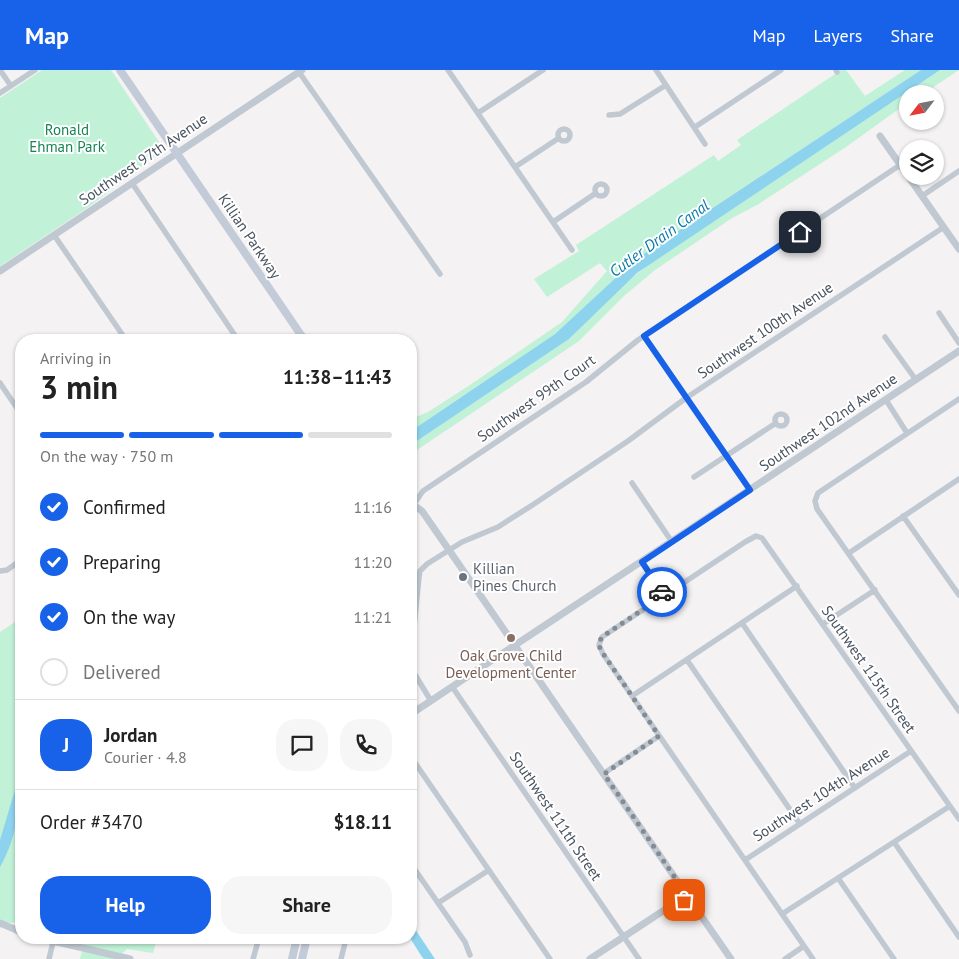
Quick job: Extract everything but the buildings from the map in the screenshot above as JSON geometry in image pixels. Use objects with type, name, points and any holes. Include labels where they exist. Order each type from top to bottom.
[{"type":"main road","name":"Killian Parkway","points":[[120,70],[301,334]]},
{"type":"main road","points":[[292,959],[296,944]]},
{"type":"main road","points":[[302,959],[305,944]]},
{"type":"street","points":[[0,70],[11,86]]},
{"type":"street","points":[[0,94],[35,70]]},
{"type":"street","points":[[478,113],[543,70]]},
{"type":"street","points":[[695,127],[781,70]]},
{"type":"street","points":[[300,71],[440,274]]},
{"type":"street","name":"Southwest 97th Avenue","points":[[0,271],[300,71]]},
{"type":"street","points":[[452,71],[478,113],[572,250]]},
{"type":"street","points":[[658,71],[705,144]]},
{"type":"street","points":[[609,115],[620,114],[666,85]]},
{"type":"street","points":[[880,136],[899,164]]},
{"type":"street","points":[[515,167],[559,138]]},
{"type":"street","name":"Southwest 99th Court","points":[[417,499],[423,491],[583,384],[644,336],[899,166]]},
{"type":"street","points":[[922,196],[959,171]]},
{"type":"street","points":[[132,183],[234,334]]},
{"type":"street","points":[[914,185],[959,249]]},
{"type":"street","points":[[553,222],[596,193]]},
{"type":"street","name":"Southwest 100th Avenue","points":[[417,595],[419,574],[423,567],[449,550],[512,518],[616,450],[686,398],[944,227]]},
{"type":"street","points":[[54,235],[122,334]]},
{"type":"street","points":[[939,314],[959,343]]},
{"type":"street","points":[[644,336],[750,490]]},
{"type":"street","points":[[885,337],[916,380]]},
{"type":"street","name":"Southwest 102nd Avenue","points":[[417,710],[516,647],[959,351]]},
{"type":"street","points":[[0,383],[15,405]]},
{"type":"street","points":[[959,399],[818,492],[815,499],[817,508],[959,711]]},
{"type":"street","points":[[886,400],[907,433]]},
{"type":"street","points":[[694,477],[776,423]]},
{"type":"street","points":[[848,552],[959,479]]},
{"type":"street","points":[[632,482],[672,542]]},
{"type":"street","points":[[417,507],[422,511],[678,882],[685,896],[731,959]]},
{"type":"street","points":[[903,516],[959,595]]},
{"type":"street","name":"Southwest 115th Street","points":[[664,595],[756,536],[764,540],[959,819]]},
{"type":"street","points":[[642,562],[664,595],[602,637],[599,642],[600,649],[813,959]]},
{"type":"street","points":[[1,571],[15,563]]},
{"type":"street","points":[[632,696],[797,586]]},
{"type":"street","points":[[823,624],[875,590]]},
{"type":"street","points":[[742,623],[855,788]]},
{"type":"street","points":[[687,660],[800,824]]},
{"type":"street","points":[[417,678],[431,702]]},
{"type":"street","name":"Southwest 111th Street","points":[[453,688],[639,959]]},
{"type":"street","points":[[604,774],[659,736]]},
{"type":"street","name":"Southwest 104th Avenue","points":[[745,860],[911,751]]},
{"type":"street","points":[[417,768],[550,959]]},
{"type":"street","points":[[782,914],[950,806]]},
{"type":"street","points":[[894,842],[959,937]]},
{"type":"street","points":[[438,903],[489,870]]},
{"type":"street","points":[[417,873],[465,942],[470,955]]},
{"type":"street","points":[[838,878],[894,959]]},
{"type":"street","points":[[590,959],[685,896]]},
{"type":"street","points":[[0,923],[15,929]]},
{"type":"street","points":[[49,959],[53,944]]},
{"type":"street","points":[[73,944],[130,959]]},
{"type":"street","points":[[253,959],[257,944]]},
{"type":"street","points":[[341,959],[345,944]]},
{"type":"street","points":[[785,959],[804,946]]},
{"type":"green space","name":"Ronald Ehman Park","points":[[42,70],[111,70],[161,145],[160,152],[90,206],[0,266],[0,98]]},
{"type":"green space","points":[[841,70],[846,70],[865,96],[905,70],[921,70],[636,259],[555,334],[417,427],[417,417],[428,412],[470,385],[562,322],[607,271],[600,263],[547,297],[534,279],[579,251],[576,245],[714,155],[718,161],[741,145],[737,140]]},
{"type":"green space","points":[[940,70],[959,70],[936,85],[918,85]]},
{"type":"green space","points":[[899,97],[899,109],[846,147],[757,205],[732,218],[655,270],[625,295],[579,341],[417,450],[417,441],[569,339],[625,283],[651,263]]},
{"type":"green space","points":[[15,622],[15,922],[6,923],[0,928],[0,632]]},
{"type":"green space","points":[[84,944],[155,944],[153,953],[127,949],[116,959],[80,959]]},
{"type":"water","points":[[921,70],[940,70],[918,85],[899,85],[899,97],[637,273],[569,339],[417,441],[417,427],[555,334],[636,259]]},
{"type":"water","points":[[15,790],[15,828],[6,856],[0,867],[0,840]]},
{"type":"water","points":[[417,932],[435,959],[424,959],[414,944],[417,944]]},
{"type":"way so far","points":[[662,592],[664,595],[599,640],[600,649],[659,736],[604,774],[678,882],[690,894],[689,899],[684,900]]},
{"type":"place","name":"Killian Pines Church","points":[[463,577]]},
{"type":"place","name":"Oak Grove Child Development Center","points":[[511,638]]},
{"type":"route","points":[[662,592],[642,562],[750,490],[644,336],[800,232]]},
{"type":"water label","name":"Cutler Drain Canal","points":[[659,238]]}]
